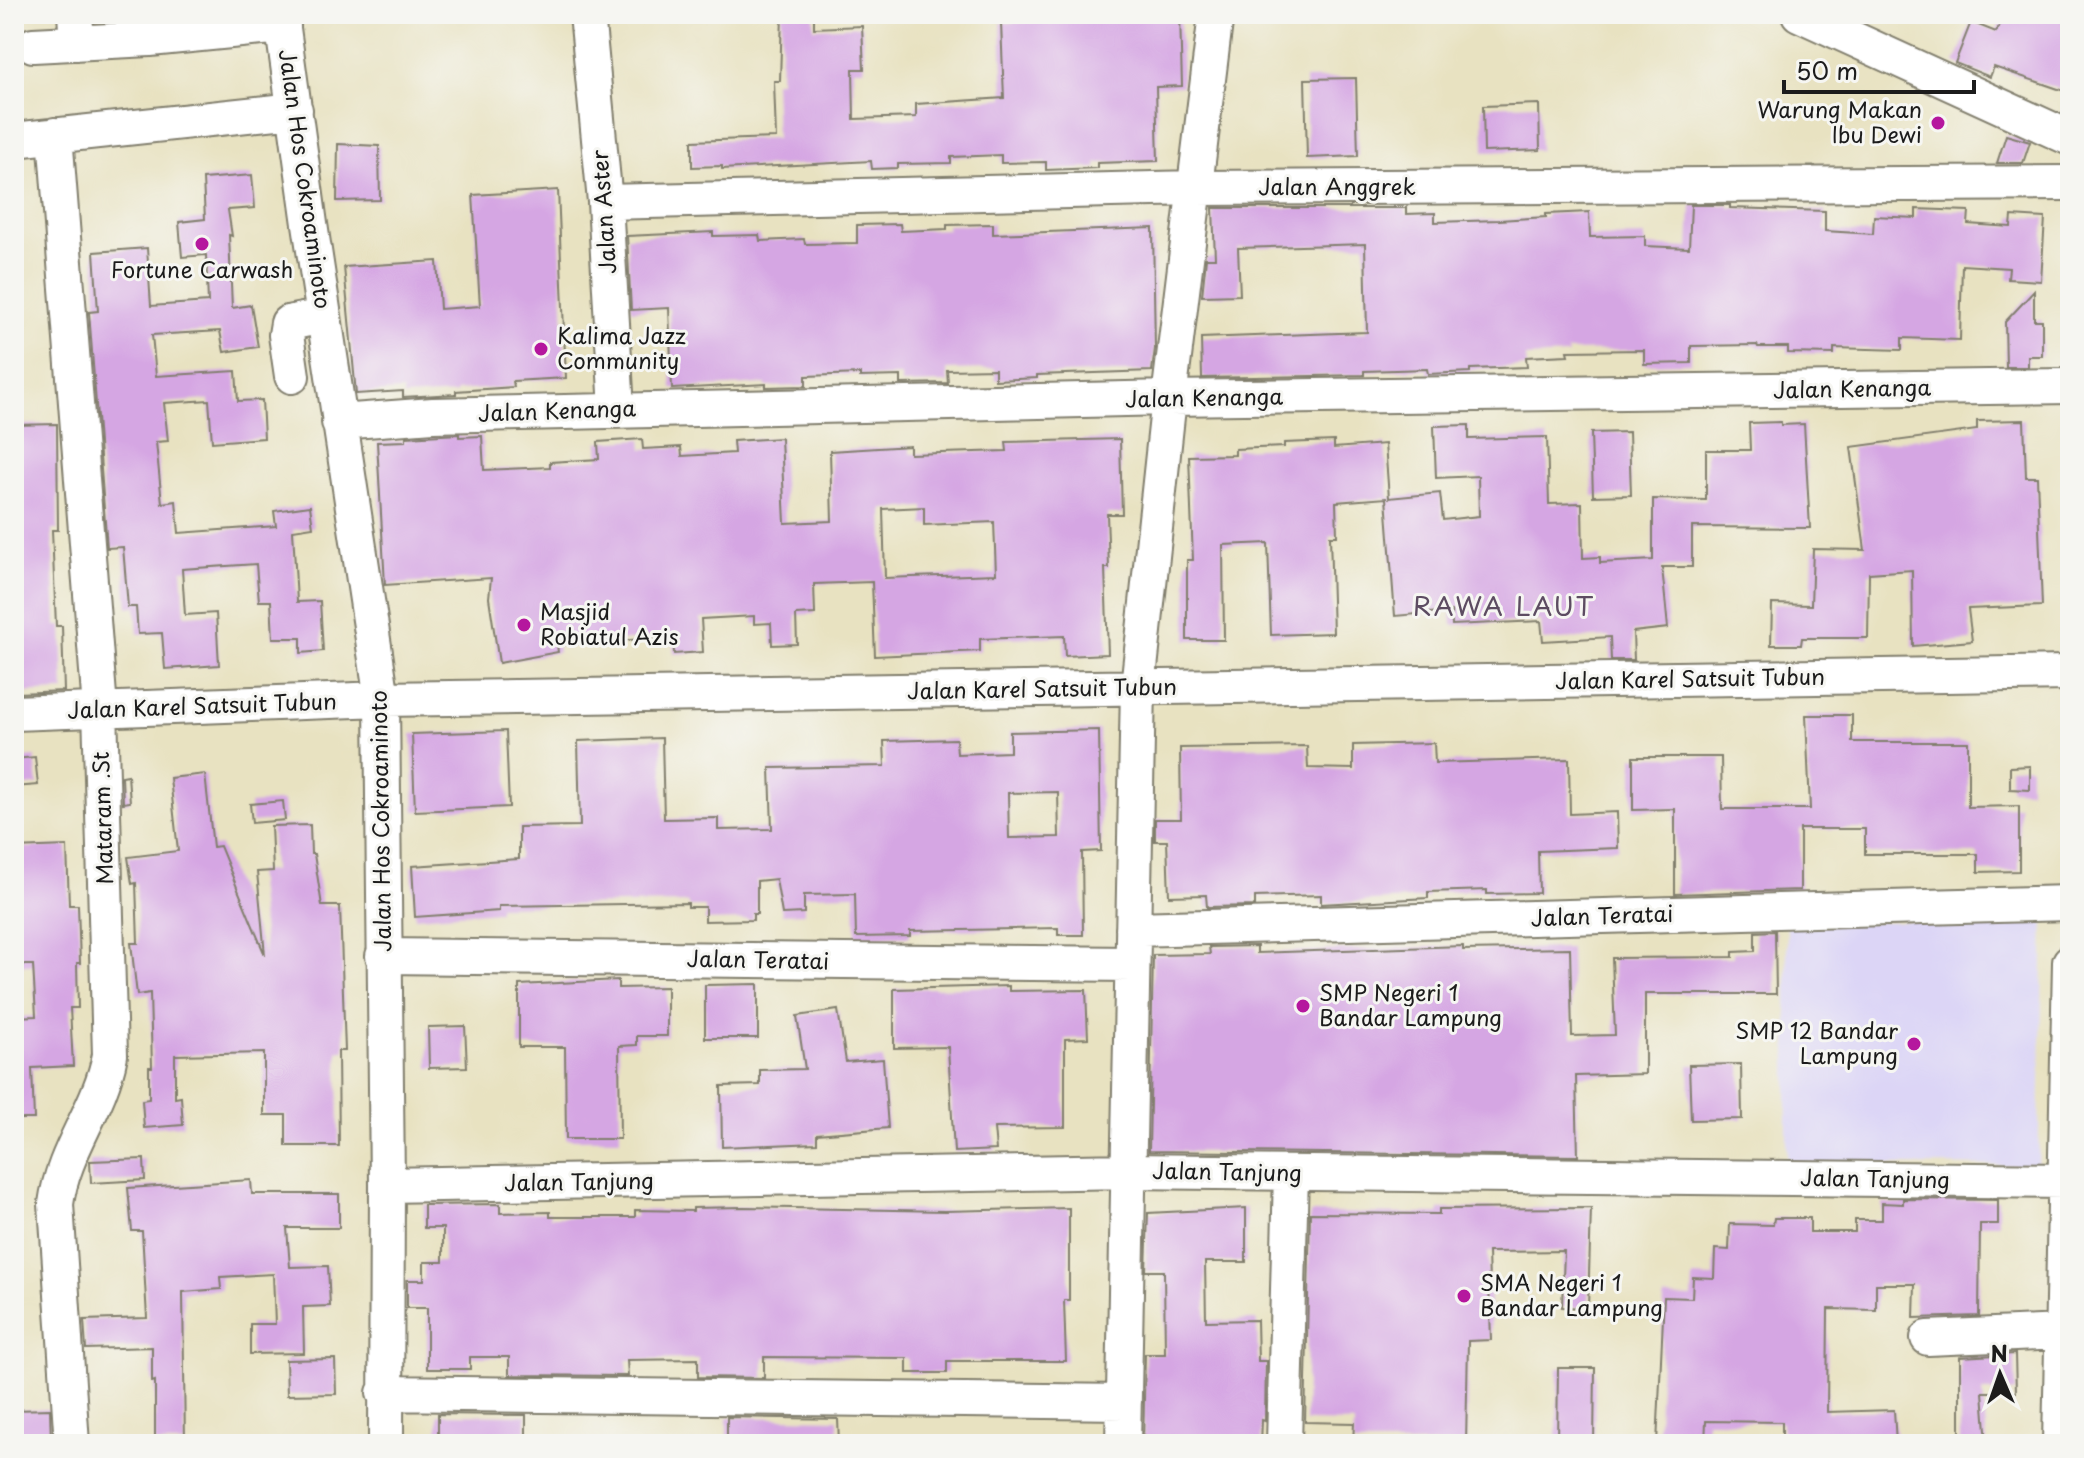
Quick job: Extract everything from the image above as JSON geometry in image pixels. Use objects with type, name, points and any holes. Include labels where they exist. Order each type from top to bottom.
[{"type":"street","name":"Jalan Aster","points":[[587,14],[605,202],[617,410]]},
{"type":"street","points":[[1123,1444],[1138,687],[1169,398],[1216,14]]},
{"type":"street","points":[[1799,14],[1849,25],[2070,138]]},
{"type":"street","points":[[33,45],[76,28],[150,39],[282,20]]},
{"type":"street","name":"Jalan Hos Cokroaminoto","points":[[282,20],[382,699],[386,1444]]},
{"type":"street","points":[[14,140],[295,110]]},
{"type":"street","name":"Mataram .St","points":[[55,135],[100,709],[110,1055],[99,1096],[59,1179],[56,1204],[72,1444]]},
{"type":"street","name":"Jalan Anggrek","points":[[605,202],[1195,188],[2070,183]]},
{"type":"street","points":[[292,376],[286,335],[288,323],[324,316]]},
{"type":"street","name":"Jalan Kenanga","points":[[339,422],[433,415],[1169,398],[2070,386]]},
{"type":"street","name":"Jalan Karel Satsuit Tubun","points":[[14,713],[382,699],[2070,673]]},
{"type":"street","name":"Jalan Teratai","points":[[1133,929],[2070,903]]},
{"type":"street","name":"Jalan Teratai","points":[[383,956],[1132,964]]},
{"type":"street","points":[[2060,1444],[2065,1399],[2062,1332],[2070,962]]},
{"type":"street","name":"Jalan Tanjung","points":[[387,1185],[1128,1171],[2066,1181]]},
{"type":"street","points":[[1284,1444],[1291,1173]]},
{"type":"street","points":[[1928,1338],[2062,1332]]},
{"type":"street","points":[[384,1393],[1124,1402]]},
{"type":"shaded area","name":"SMP 12 Bandar Lampung","points":[[2044,917],[2038,1166],[1787,1164],[1787,925]]},
{"type":"building","points":[[782,14],[814,14],[814,28],[862,26],[864,69],[853,69],[854,119],[916,117],[916,104],[1004,98],[1001,23],[1063,20],[1063,16],[1180,14],[1182,86],[1156,87],[1158,161],[1097,163],[1097,168],[1046,170],[1046,162],[1001,163],[1001,155],[951,157],[951,163],[898,164],[898,168],[872,169],[871,161],[722,169],[722,166],[692,167],[692,141],[776,138],[774,81],[780,81]]},
{"type":"building","points":[[2005,14],[2070,14],[2070,93],[1994,67],[1990,77],[1955,63],[1971,22],[1996,32]]},
{"type":"building","points":[[1356,78],[1358,156],[1307,158],[1305,79]]},
{"type":"building","points":[[1539,104],[1540,150],[1484,152],[1483,106]]},
{"type":"building","points":[[2006,135],[2030,142],[2023,163],[1997,163]]},
{"type":"building","points":[[338,144],[379,146],[380,200],[337,201]]},
{"type":"building","points":[[252,175],[255,208],[228,210],[232,236],[229,235],[232,308],[251,305],[258,347],[224,352],[220,331],[152,335],[156,376],[236,371],[238,401],[262,400],[264,438],[212,442],[209,400],[164,403],[168,441],[156,442],[162,503],[176,501],[179,533],[276,526],[274,511],[310,506],[313,527],[293,530],[297,602],[320,601],[323,651],[301,653],[301,638],[273,638],[271,601],[259,601],[256,564],[182,569],[185,615],[216,613],[219,665],[165,669],[162,633],[138,634],[136,607],[128,607],[123,547],[107,548],[89,312],[98,311],[94,252],[147,248],[151,306],[208,302],[206,255],[182,257],[179,222],[205,219],[203,179]]},
{"type":"building","points":[[558,190],[566,378],[513,381],[514,387],[456,391],[456,394],[403,397],[403,391],[356,394],[344,267],[437,261],[440,309],[480,306],[473,195]]},
{"type":"building","points":[[1691,205],[1825,211],[1825,231],[1873,234],[1874,216],[1916,218],[1916,209],[1969,211],[1968,224],[2011,227],[2012,216],[2045,218],[2041,281],[2008,279],[2009,268],[1962,265],[1960,340],[1902,338],[1902,350],[1834,348],[1834,354],[1788,353],[1788,347],[1757,345],[1691,346],[1691,363],[1644,364],[1644,350],[1567,351],[1568,355],[1526,357],[1527,367],[1470,369],[1470,372],[1428,374],[1427,369],[1364,371],[1364,375],[1202,378],[1201,338],[1367,332],[1365,244],[1238,248],[1240,295],[1202,296],[1206,258],[1215,258],[1213,208],[1406,208],[1406,214],[1435,213],[1435,222],[1589,212],[1590,237],[1645,236],[1645,246],[1689,248]]},
{"type":"building","points":[[900,224],[901,231],[947,229],[947,225],[993,224],[993,234],[1153,228],[1155,349],[1152,371],[1037,375],[1037,378],[995,380],[995,369],[947,370],[948,383],[901,384],[901,376],[860,377],[860,374],[806,376],[806,386],[766,387],[766,384],[672,389],[669,308],[631,310],[627,236],[713,232],[713,236],[759,235],[760,241],[804,239],[805,244],[857,243],[857,225]]},
{"type":"building","points":[[2034,291],[2034,320],[2042,320],[2042,356],[2028,356],[2028,367],[2006,367],[2005,322]]},
{"type":"building","points":[[2024,420],[2026,477],[2037,477],[2042,606],[1968,609],[1972,641],[1913,646],[1912,570],[1869,573],[1868,638],[1802,638],[1801,645],[1771,645],[1772,604],[1811,605],[1813,549],[1865,550],[1851,447],[1977,430],[1977,421]]},
{"type":"building","points":[[1781,422],[1781,425],[1804,424],[1810,528],[1692,527],[1692,567],[1662,567],[1668,628],[1633,632],[1634,660],[1611,660],[1610,637],[1543,641],[1541,621],[1452,625],[1451,611],[1395,616],[1386,498],[1336,502],[1337,536],[1330,536],[1333,633],[1271,635],[1268,543],[1223,545],[1224,640],[1187,640],[1187,560],[1193,560],[1189,456],[1235,455],[1235,449],[1284,447],[1284,443],[1334,441],[1334,448],[1385,444],[1389,498],[1440,493],[1443,520],[1479,516],[1478,476],[1436,478],[1434,426],[1469,425],[1469,439],[1547,437],[1549,504],[1582,503],[1583,558],[1600,557],[1600,563],[1653,560],[1653,499],[1706,500],[1706,450],[1750,450],[1749,423]]},
{"type":"building","points":[[57,424],[58,530],[52,530],[56,626],[62,626],[64,691],[17,693],[14,425]]},
{"type":"building","points":[[1629,432],[1631,495],[1593,496],[1591,433]]},
{"type":"building","points":[[482,436],[484,470],[550,467],[550,462],[599,459],[598,442],[642,439],[643,449],[681,447],[682,456],[734,453],[733,441],[781,438],[785,523],[832,521],[830,451],[910,446],[910,454],[1007,451],[1006,442],[1120,439],[1122,514],[1107,514],[1108,654],[1065,656],[1064,636],[980,639],[980,651],[875,656],[872,582],[814,584],[815,614],[796,615],[797,644],[772,645],[771,623],[754,624],[754,616],[701,619],[703,652],[674,654],[673,637],[557,645],[558,652],[499,663],[489,598],[491,578],[385,585],[377,442],[406,441],[406,437]],"holes":[[[924,507],[924,525],[994,522],[996,574],[885,578],[883,509]]]},
{"type":"building","points":[[1806,715],[1852,715],[1852,742],[1968,742],[1968,807],[2019,806],[2019,871],[1978,872],[1978,854],[1865,854],[1865,829],[1800,829],[1800,890],[1675,894],[1675,809],[1633,810],[1633,757],[1721,757],[1722,809],[1810,809]]},
{"type":"building","points":[[1099,730],[1101,851],[1082,852],[1083,935],[1058,935],[1058,928],[910,931],[910,936],[856,937],[855,894],[804,895],[804,913],[782,914],[776,879],[757,881],[757,914],[753,914],[753,920],[705,921],[705,907],[688,907],[688,903],[499,906],[499,911],[415,917],[412,866],[519,859],[519,827],[580,826],[578,741],[662,738],[664,819],[718,818],[718,830],[772,829],[770,768],[885,766],[884,741],[956,739],[957,754],[1010,752],[1010,732]],"holes":[[[1058,792],[1059,837],[1009,838],[1008,793]]]},
{"type":"building","points":[[506,731],[509,807],[415,811],[412,734]]},
{"type":"building","points":[[1434,743],[1435,763],[1569,759],[1570,814],[1617,812],[1618,848],[1538,851],[1539,893],[1487,894],[1487,890],[1428,892],[1428,898],[1321,904],[1321,895],[1255,897],[1255,906],[1207,907],[1206,895],[1169,896],[1167,841],[1155,841],[1155,819],[1181,819],[1180,748],[1307,746],[1308,768],[1353,769],[1353,745]]},
{"type":"building","points":[[35,757],[38,785],[14,787],[14,759]]},
{"type":"building","points":[[2030,766],[2030,790],[2010,789],[2010,767]]},
{"type":"building","points":[[205,774],[213,847],[220,846],[265,955],[257,872],[273,871],[271,826],[310,825],[311,854],[314,854],[322,906],[340,906],[345,1051],[338,1051],[339,1146],[286,1146],[286,1115],[264,1115],[264,1053],[175,1055],[175,1098],[181,1097],[183,1125],[144,1128],[142,1100],[149,1099],[149,1067],[152,1067],[150,993],[137,995],[131,943],[138,943],[136,883],[132,884],[128,857],[178,851],[170,778]]},
{"type":"building","points":[[128,775],[130,802],[123,803],[122,776]]},
{"type":"building","points":[[283,801],[285,820],[252,823],[250,804]]},
{"type":"building","points":[[67,846],[69,905],[78,905],[80,963],[77,963],[78,1008],[70,1008],[73,1066],[32,1068],[34,1119],[14,1119],[14,1017],[36,1016],[33,965],[14,965],[14,848]]},
{"type":"building","name":"SMP Negeri 1 Bandar Lampung","points":[[1775,931],[1776,994],[1645,994],[1645,1074],[1576,1076],[1578,1156],[1149,1151],[1153,955],[1210,954],[1209,947],[1257,946],[1257,953],[1463,946],[1463,950],[1570,948],[1572,1036],[1615,1035],[1612,958],[1733,957],[1733,952],[1755,951],[1755,932]]},
{"type":"building","points":[[618,980],[618,988],[667,987],[667,1036],[637,1036],[637,1045],[619,1046],[620,1139],[566,1139],[565,1047],[519,1047],[519,985]]},
{"type":"building","points":[[758,984],[758,1038],[705,1038],[705,985]]},
{"type":"building","points":[[1009,986],[1009,991],[1086,990],[1088,1038],[1065,1039],[1065,1127],[994,1128],[996,1150],[954,1152],[948,1047],[894,1048],[894,989]]},
{"type":"building","points":[[838,1010],[846,1062],[883,1059],[888,1128],[817,1134],[817,1143],[722,1147],[721,1086],[760,1085],[760,1070],[805,1069],[797,1016]]},
{"type":"building","points":[[465,1026],[467,1067],[429,1068],[428,1027]]},
{"type":"building","points":[[1741,1064],[1742,1119],[1691,1120],[1689,1065]]},
{"type":"building","points":[[144,1159],[145,1180],[91,1183],[90,1161]]},
{"type":"building","points":[[251,1180],[252,1194],[339,1194],[339,1228],[287,1228],[290,1267],[328,1266],[330,1306],[303,1307],[304,1353],[250,1354],[250,1324],[275,1324],[273,1274],[220,1277],[221,1289],[183,1292],[185,1444],[155,1444],[152,1347],[86,1349],[84,1320],[147,1318],[142,1231],[132,1231],[128,1188]]},
{"type":"building","points":[[1903,1199],[1998,1200],[1998,1224],[1980,1224],[1979,1316],[1914,1318],[1915,1284],[1876,1284],[1876,1310],[1828,1309],[1827,1412],[1894,1410],[1896,1444],[1782,1444],[1782,1422],[1706,1421],[1705,1444],[1657,1444],[1664,1297],[1692,1298],[1693,1277],[1714,1278],[1715,1249],[1729,1250],[1730,1224],[1773,1225],[1774,1218],[1810,1218],[1810,1232],[1855,1232],[1855,1220],[1882,1220],[1882,1203],[1903,1204]]},
{"type":"building","points":[[500,1204],[500,1213],[550,1212],[550,1217],[635,1217],[635,1210],[693,1211],[693,1208],[743,1207],[945,1211],[1069,1208],[1069,1300],[1064,1300],[1066,1361],[947,1361],[947,1373],[907,1373],[907,1358],[764,1357],[764,1378],[698,1377],[698,1359],[627,1360],[628,1376],[509,1375],[509,1357],[470,1357],[470,1369],[427,1369],[427,1308],[407,1308],[407,1280],[424,1280],[424,1262],[443,1262],[443,1228],[424,1228],[424,1205]]},
{"type":"building","points":[[1246,1208],[1246,1262],[1205,1262],[1206,1321],[1257,1320],[1258,1361],[1266,1361],[1265,1421],[1262,1420],[1261,1444],[1143,1444],[1145,1354],[1165,1354],[1164,1271],[1146,1271],[1148,1213]]},
{"type":"building","points":[[1591,1208],[1588,1308],[1562,1307],[1564,1251],[1488,1252],[1491,1340],[1468,1341],[1466,1444],[1353,1444],[1354,1423],[1305,1422],[1310,1213],[1439,1214],[1439,1209]]},
{"type":"building","points":[[2015,1354],[2016,1392],[1983,1392],[1987,1444],[1960,1444],[1960,1357]]},
{"type":"building","points":[[335,1359],[336,1394],[287,1395],[286,1360]]},
{"type":"building","points":[[1558,1368],[1595,1368],[1594,1444],[1557,1444]]},
{"type":"building","points":[[50,1409],[51,1443],[14,1443],[14,1410]]},
{"type":"building","points":[[438,1414],[526,1415],[526,1444],[438,1444]]},
{"type":"building","points":[[727,1417],[838,1419],[839,1444],[727,1444]]},
{"type":"place","name":"Warung Makan Ibu Dewi","points":[[1938,123]]},
{"type":"place","name":"Fortune Carwash","points":[[202,244]]},
{"type":"place","name":"Kalima Jazz Community","points":[[541,349]]},
{"type":"place","name":"Masjid Robiatul Azis","points":[[524,625]]},
{"type":"place","name":"SMP Negeri 1 Bandar Lampung","points":[[1303,1006]]},
{"type":"place","name":"SMP 12 Bandar Lampung","points":[[1914,1044]]},
{"type":"place","name":"SMA Negeri 1 Bandar Lampung","points":[[1464,1296]]},
{"type":"district","name":"RAWA LAUT","points":[[1504,607]]}]
